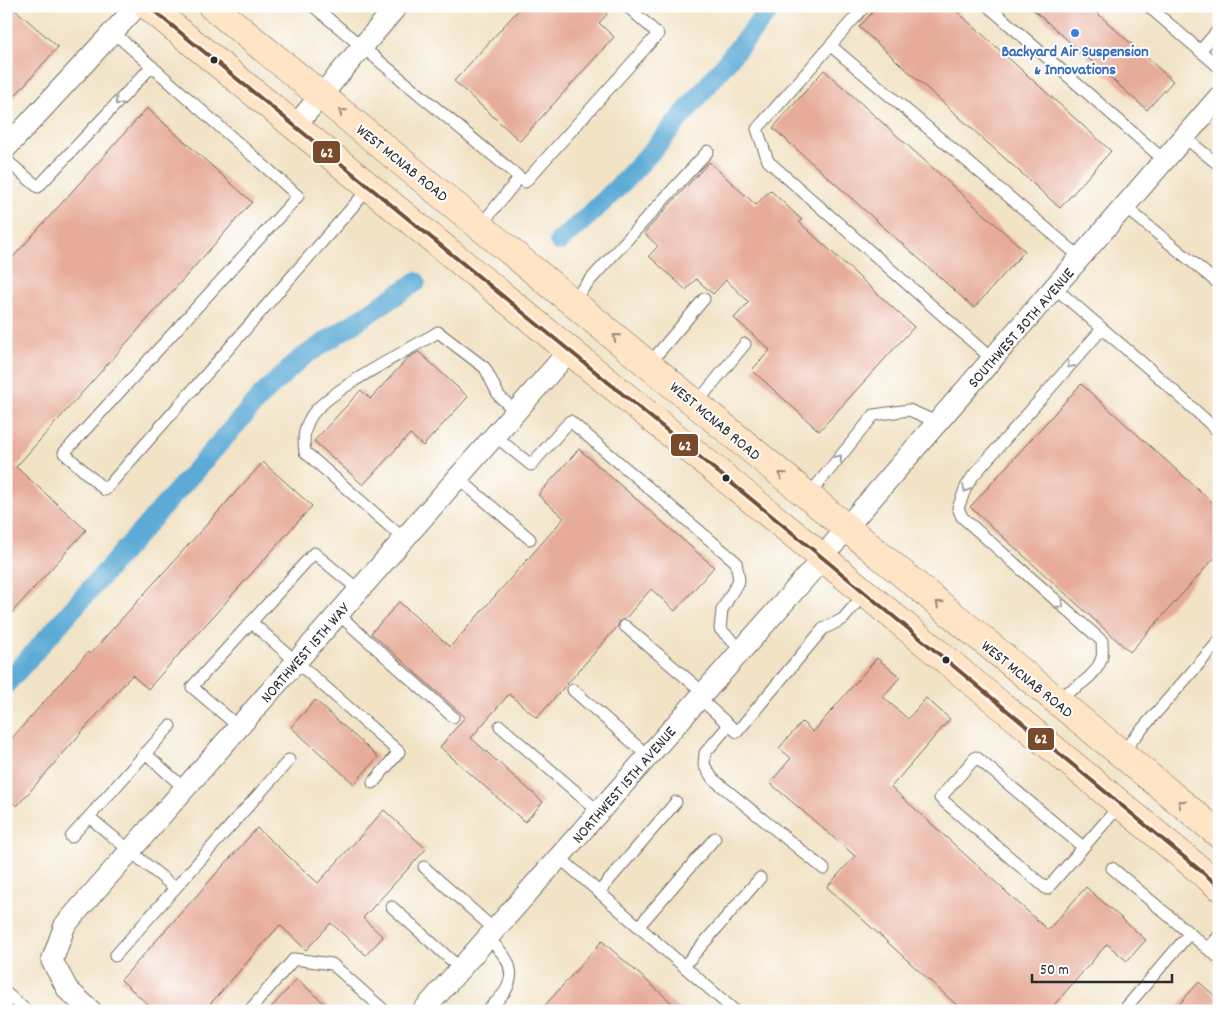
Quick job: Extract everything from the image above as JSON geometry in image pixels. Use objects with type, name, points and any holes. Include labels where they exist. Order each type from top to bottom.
[{"type":"main road","points":[[148,6],[823,558],[1219,886]]},
{"type":"main road","name":"WEST MCNAB ROAD","points":[[212,6],[572,300],[1219,834]]},
{"type":"street","points":[[6,148],[137,6]]},
{"type":"street","points":[[295,126],[320,94],[397,6]]},
{"type":"street","name":"SOUTHWEST 30TH AVENUE","points":[[823,558],[846,528],[937,422],[1219,97]]},
{"type":"street","name":"NORTHWEST 15TH WAY","points":[[91,1011],[68,990],[52,961],[65,924],[569,351]]},
{"type":"street","name":"NORTHWEST 15TH AVENUE","points":[[423,1011],[823,558]]},
{"type":"lane","points":[[313,6],[525,182],[658,34],[627,6]]},
{"type":"lane","points":[[865,6],[757,129],[768,161],[992,359]]},
{"type":"lane","points":[[988,6],[1164,160]]},
{"type":"lane","points":[[1148,6],[1219,67]]},
{"type":"lane","points":[[1200,51],[1219,29]]},
{"type":"lane","points":[[113,32],[298,196],[64,453],[105,490],[370,187]]},
{"type":"lane","points":[[831,46],[1080,257]]},
{"type":"lane","points":[[6,160],[38,187],[152,66]]},
{"type":"lane","points":[[1184,137],[1219,165]]},
{"type":"lane","points":[[572,300],[708,151]]},
{"type":"lane","points":[[480,226],[520,178]]},
{"type":"lane","points":[[1124,206],[1219,284]]},
{"type":"lane","points":[[1054,287],[1219,432]]},
{"type":"lane","points":[[649,364],[704,299]]},
{"type":"lane","points":[[1054,698],[1080,685],[1093,673],[1102,658],[1102,641],[962,517],[958,508],[966,487],[973,476],[1102,329]]},
{"type":"lane","points":[[404,539],[304,452],[302,436],[312,415],[329,398],[438,332],[486,368],[499,396],[516,412]]},
{"type":"lane","points":[[696,404],[745,344]]},
{"type":"lane","points":[[808,496],[874,415],[909,410],[937,422]]},
{"type":"lane","points":[[495,436],[530,466],[570,421],[736,562],[739,580],[722,610],[720,629],[742,650]]},
{"type":"lane","points":[[458,478],[530,539]]},
{"type":"lane","points":[[239,726],[192,687],[314,553],[359,590]]},
{"type":"lane","points":[[625,626],[702,696],[737,732],[823,629],[843,619],[865,593]]},
{"type":"lane","points":[[338,614],[453,717]]},
{"type":"lane","points":[[251,622],[399,752],[373,783]]},
{"type":"lane","points":[[1121,753],[1219,641]]},
{"type":"lane","points":[[573,690],[648,756]]},
{"type":"lane","points":[[729,724],[705,753],[704,765],[714,779],[824,869]]},
{"type":"lane","points":[[71,837],[170,726]]},
{"type":"lane","points":[[500,726],[599,812]]},
{"type":"lane","points":[[145,753],[185,789]]},
{"type":"lane","points":[[1083,847],[976,757],[940,798],[1047,889],[1120,805]]},
{"type":"lane","points":[[114,956],[288,760]]},
{"type":"lane","points":[[599,892],[676,802]]},
{"type":"lane","points":[[89,817],[129,852],[175,888]]},
{"type":"lane","points":[[639,926],[715,838]]},
{"type":"lane","points":[[559,857],[735,1011]]},
{"type":"lane","points":[[424,867],[491,934],[504,953],[511,968],[508,987],[487,1011]]},
{"type":"lane","points":[[1112,868],[1219,958]]},
{"type":"lane","points":[[684,966],[760,878]]},
{"type":"lane","points":[[392,907],[461,969]]},
{"type":"lane","points":[[1123,1011],[1190,934]]},
{"type":"lane","points":[[1208,949],[1219,936]]},
{"type":"lane","points":[[249,1011],[294,959],[332,964],[385,1011]]},
{"type":"lane","points":[[6,994],[27,1011]]},
{"type":"building","points":[[6,6],[11,6],[58,47],[6,106]]},
{"type":"building","points":[[522,6],[599,6],[607,14],[599,23],[614,37],[520,141],[454,81]]},
{"type":"building","points":[[878,6],[951,6],[1111,151],[1060,208],[859,27]]},
{"type":"building","points":[[1029,6],[1089,6],[1173,81],[1147,110]]},
{"type":"building","points":[[824,70],[1025,251],[974,308],[773,128]]},
{"type":"building","points":[[147,108],[252,202],[16,467],[86,530],[6,619],[6,265]]},
{"type":"building","points":[[709,162],[756,205],[770,190],[802,220],[799,222],[914,327],[819,431],[752,370],[770,350],[734,318],[749,302],[726,280],[713,294],[696,279],[686,290],[649,256],[658,246],[644,233]]},
{"type":"building","points":[[419,352],[468,397],[423,446],[410,434],[363,485],[314,441],[361,390],[370,399],[408,358]]},
{"type":"building","points":[[1081,384],[1219,508],[1219,553],[1130,652],[970,507]]},
{"type":"building","points":[[579,449],[714,567],[675,611],[651,589],[625,619],[620,621],[618,626],[537,718],[509,694],[471,738],[543,802],[525,822],[440,747],[465,717],[371,633],[399,602],[450,647],[564,518],[538,495]]},
{"type":"building","points":[[263,462],[312,506],[148,689],[132,675],[17,806],[6,797],[6,745],[88,652],[90,654]]},
{"type":"building","points":[[877,658],[900,677],[883,697],[908,719],[926,698],[950,719],[891,787],[1048,930],[1086,887],[1146,940],[1127,961],[1107,944],[1049,1011],[963,1011],[827,887],[855,856],[770,783],[791,758],[779,748],[802,722],[813,732]]},
{"type":"building","points":[[315,700],[378,757],[354,784],[291,727]]},
{"type":"building","points":[[384,810],[426,849],[363,918],[383,937],[366,955],[331,923],[306,950],[280,925],[204,1011],[155,1011],[121,980],[257,828],[318,883]]},
{"type":"building","points":[[602,941],[681,1011],[540,1011]]},
{"type":"building","points":[[297,979],[333,1011],[268,1011]]},
{"type":"building","points":[[1199,982],[1219,1000],[1219,1011],[1173,1011]]},
{"type":"waterway","points":[[559,241],[589,215],[645,159],[773,6]]},
{"type":"waterway","points":[[6,684],[263,394],[300,359],[416,282]]},
{"type":"transit line","name":"62","points":[[148,6],[823,558],[1219,886]]},
{"type":"place","name":"Backyard Air Suspension & Innovations","points":[[1075,33]]}]
